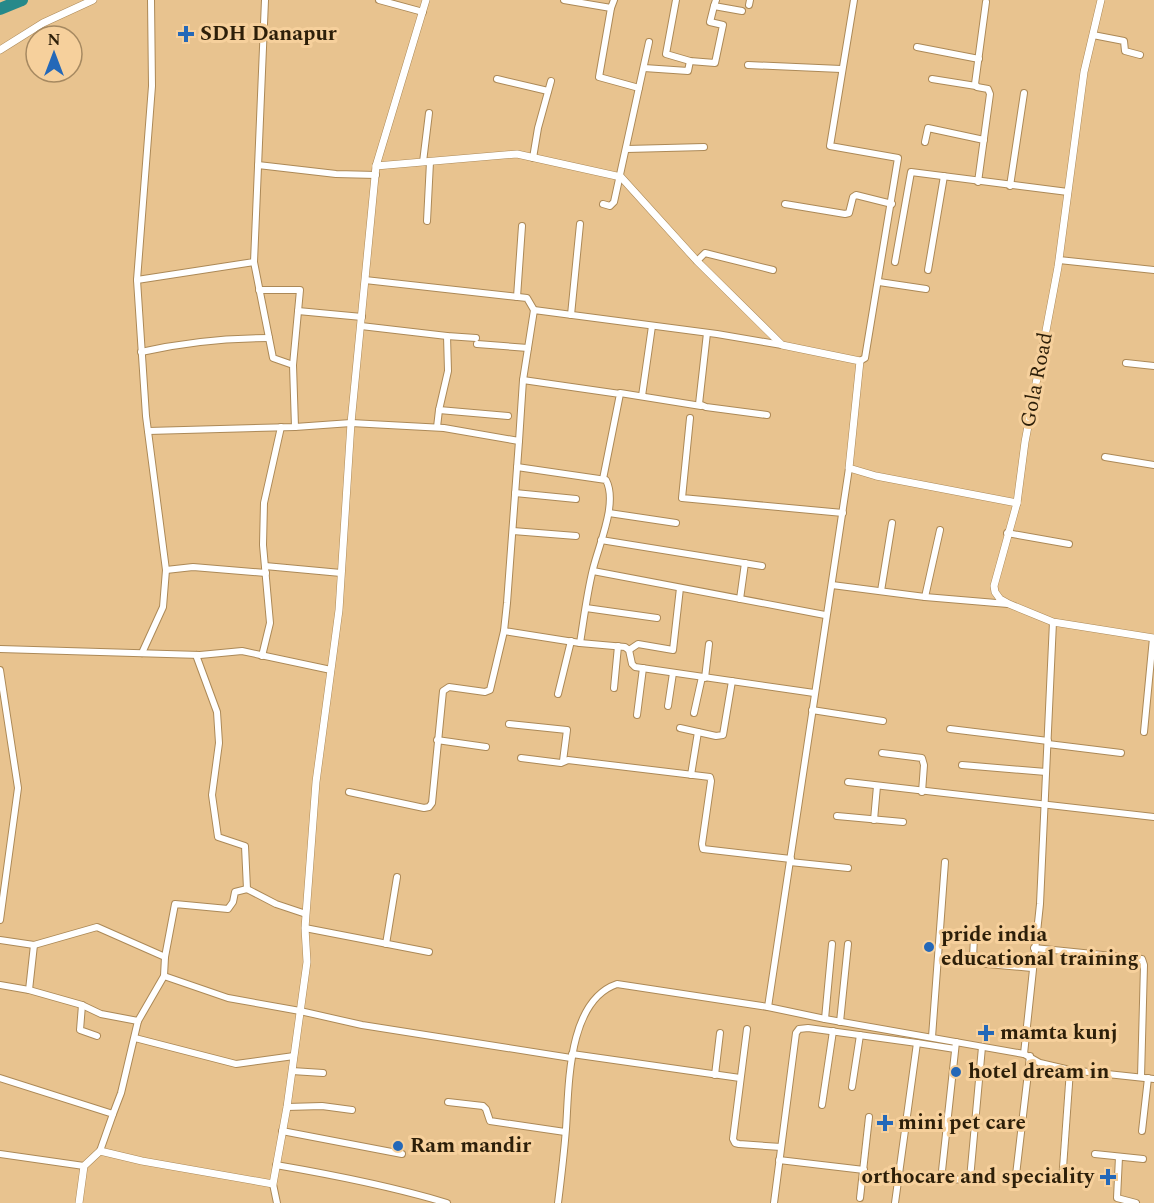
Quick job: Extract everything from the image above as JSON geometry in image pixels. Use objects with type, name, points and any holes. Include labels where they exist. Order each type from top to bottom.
[{"type":"street","points":[[0,50],[43,23],[93,0]]},
{"type":"street","points":[[142,653],[163,607],[166,570],[148,431],[137,280],[152,86],[151,0]]},
{"type":"street","points":[[265,0],[254,262],[273,358],[293,365]]},
{"type":"street","points":[[379,0],[423,12]]},
{"type":"street","points":[[278,1203],[273,1184],[287,1107],[307,962],[304,928],[316,782],[332,670],[351,423],[376,166],[426,0]]},
{"type":"street","points":[[564,0],[611,8]]},
{"type":"street","points":[[614,0],[599,77],[639,88]]},
{"type":"street","points":[[676,0],[666,54],[690,61],[715,63],[723,25],[710,22],[715,3],[742,11]]},
{"type":"street","points":[[534,310],[707,333],[860,361],[865,358],[898,158],[830,146],[854,0]]},
{"type":"street","name":"Gola Road","points":[[1009,604],[1000,599],[994,586],[1017,503],[1025,442],[1059,260],[1082,83],[1101,0]]},
{"type":"street","points":[[976,86],[986,2]]},
{"type":"street","points":[[1093,35],[1124,41],[1125,51],[1140,55]]},
{"type":"street","points":[[603,204],[613,204],[621,177],[649,42]]},
{"type":"street","points":[[916,47],[979,59]]},
{"type":"street","points":[[644,68],[688,71],[690,61]]},
{"type":"street","points":[[748,65],[841,69]]},
{"type":"street","points":[[496,79],[548,91]]},
{"type":"street","points":[[932,79],[976,86],[990,91],[978,182]]},
{"type":"street","points":[[533,158],[538,128],[551,81]]},
{"type":"street","points":[[1010,186],[1024,93]]},
{"type":"street","points":[[428,220],[429,113]]},
{"type":"street","points":[[925,142],[928,128],[984,140]]},
{"type":"street","points":[[627,149],[704,147]]},
{"type":"street","points":[[376,166],[517,154],[621,177],[698,261],[782,345]]},
{"type":"street","points":[[258,165],[336,174],[376,175]]},
{"type":"street","points":[[895,262],[911,172],[1068,192]]},
{"type":"street","points":[[928,270],[944,176]]},
{"type":"street","points":[[785,204],[845,214],[849,213],[853,197],[856,195],[892,204]]},
{"type":"street","points":[[571,315],[580,224]]},
{"type":"street","points":[[516,297],[522,226]]},
{"type":"street","points":[[698,261],[703,253],[707,253],[772,270]]},
{"type":"street","points":[[1059,260],[1154,270]]},
{"type":"street","points":[[137,280],[254,262]]},
{"type":"street","points":[[350,792],[424,808],[429,807],[432,803],[443,691],[449,687],[490,691],[504,631],[523,380],[534,310],[527,298],[365,280]]},
{"type":"street","points":[[879,282],[926,289]]},
{"type":"street","points":[[259,290],[300,290],[293,365],[295,427]]},
{"type":"street","points":[[298,311],[362,317]]},
{"type":"street","points":[[361,326],[528,348]]},
{"type":"street","points":[[642,396],[652,326]]},
{"type":"street","points":[[701,406],[699,401],[707,333]]},
{"type":"street","points":[[437,427],[448,371],[447,336]]},
{"type":"street","points":[[141,352],[179,343],[269,338]]},
{"type":"street","points":[[768,1007],[825,615],[843,513],[860,361]]},
{"type":"street","points":[[1126,363],[1154,366]]},
{"type":"street","points":[[523,380],[767,415]]},
{"type":"street","points":[[603,479],[620,393]]},
{"type":"street","points":[[439,410],[508,416]]},
{"type":"street","points":[[690,418],[682,498],[843,513]]},
{"type":"street","points":[[148,431],[351,423],[437,427],[519,441]]},
{"type":"street","points":[[262,656],[270,623],[263,545],[264,503],[281,427]]},
{"type":"street","points":[[1105,457],[1154,465]]},
{"type":"street","points":[[518,466],[603,479],[611,489],[609,513],[593,571],[580,643]]},
{"type":"street","points":[[849,468],[876,476],[1017,503]]},
{"type":"street","points":[[515,493],[576,499]]},
{"type":"street","points":[[609,513],[676,523]]},
{"type":"street","points":[[881,591],[892,524]]},
{"type":"street","points":[[925,597],[940,530]]},
{"type":"street","points":[[513,531],[576,536]]},
{"type":"street","points":[[1007,533],[1069,544]]},
{"type":"street","points":[[601,540],[762,566]]},
{"type":"street","points":[[740,599],[745,563]]},
{"type":"street","points":[[265,566],[341,573]]},
{"type":"street","points":[[166,570],[193,567],[266,573]]},
{"type":"street","points":[[593,571],[825,615]]},
{"type":"street","points":[[832,585],[925,597],[1009,604],[1053,621],[1153,638],[1144,732]]},
{"type":"street","points":[[629,650],[638,644],[673,650],[680,588]]},
{"type":"street","points":[[586,608],[657,618]]},
{"type":"street","points":[[1016,1175],[1032,968],[1040,904],[1053,621]]},
{"type":"street","points":[[504,631],[571,642],[618,646],[629,650]]},
{"type":"street","points":[[558,694],[571,642]]},
{"type":"street","points":[[694,713],[704,677],[709,644]]},
{"type":"street","points":[[614,688],[618,646]]},
{"type":"street","points":[[0,649],[196,655],[242,651],[332,670]]},
{"type":"street","points":[[629,650],[633,667],[814,693]]},
{"type":"street","points":[[196,655],[217,712],[219,743],[212,795],[218,837],[245,846],[247,889]]},
{"type":"street","points":[[637,715],[643,668]]},
{"type":"street","points":[[0,670],[18,788],[0,920]]},
{"type":"street","points":[[668,706],[673,673]]},
{"type":"street","points":[[680,728],[718,736],[723,734],[732,681]]},
{"type":"street","points":[[812,710],[883,721]]},
{"type":"street","points":[[509,724],[567,730],[563,760]]},
{"type":"street","points":[[950,729],[1121,753]]},
{"type":"street","points":[[691,775],[698,732]]},
{"type":"street","points":[[437,740],[486,747]]},
{"type":"street","points":[[882,753],[922,758],[924,765],[922,792]]},
{"type":"street","points":[[521,758],[561,763],[563,760],[710,777],[703,849],[848,868]]},
{"type":"street","points":[[962,765],[1046,772]]},
{"type":"street","points":[[848,782],[1154,817]]},
{"type":"street","points":[[874,819],[877,786]]},
{"type":"street","points":[[837,816],[903,822]]},
{"type":"street","points":[[932,1037],[945,862]]},
{"type":"street","points":[[386,944],[397,878]]},
{"type":"street","points":[[79,1203],[84,1166],[100,1152],[122,1093],[138,1020],[164,976],[165,957],[175,904],[228,909],[233,902],[235,892],[247,889],[276,904],[306,914]]},
{"type":"street","points":[[0,940],[34,945],[96,927],[165,957]]},
{"type":"street","points":[[304,928],[429,952]]},
{"type":"street","points":[[974,937],[973,958],[976,963],[1032,968]]},
{"type":"street","points":[[825,1019],[832,944]]},
{"type":"street","points":[[840,1022],[848,944]]},
{"type":"street","points":[[29,990],[34,945]]},
{"type":"street","points":[[1034,948],[1142,959],[1148,1078],[1142,1131]]},
{"type":"street","points":[[164,976],[228,998],[362,1025],[740,1078]]},
{"type":"street","points":[[0,985],[29,990],[82,1005],[101,1014],[138,1020]]},
{"type":"street","points":[[558,1203],[571,1056],[590,1006],[613,986],[627,985],[768,1007],[932,1037],[955,1046]]},
{"type":"street","points":[[82,1005],[80,1030],[98,1036]]},
{"type":"street","points":[[774,1203],[797,1031],[801,1028],[917,1043],[982,1047],[1027,1055],[1040,1063],[1070,1070],[1148,1078]]},
{"type":"street","points":[[747,1029],[733,1142],[781,1147]]},
{"type":"street","points":[[822,1105],[833,1031]]},
{"type":"street","points":[[715,1075],[720,1033]]},
{"type":"street","points":[[852,1087],[860,1035]]},
{"type":"street","points":[[135,1038],[236,1064],[294,1056]]},
{"type":"street","points":[[895,1203],[917,1043]]},
{"type":"street","points":[[955,1046],[941,1180],[970,1179],[982,1047]]},
{"type":"street","points":[[1062,1182],[1070,1070]]},
{"type":"street","points":[[292,1071],[323,1073]]},
{"type":"street","points":[[0,1078],[113,1114]]},
{"type":"street","points":[[448,1102],[483,1106],[490,1121],[565,1132]]},
{"type":"street","points":[[287,1107],[322,1106],[352,1110]]},
{"type":"street","points":[[860,1198],[868,1117]]},
{"type":"street","points":[[282,1131],[402,1154]]},
{"type":"street","points":[[100,1152],[273,1184]]},
{"type":"street","points":[[0,1154],[84,1166]]},
{"type":"street","points":[[1095,1154],[1143,1159]]},
{"type":"street","points":[[1119,1156],[1117,1198],[1136,1203]]},
{"type":"street","points":[[779,1160],[864,1170]]},
{"type":"street","points":[[276,1165],[395,1188],[447,1203]]},
{"type":"waterway","points":[[0,9],[22,0]]},
{"type":"place","name":"SDH Danapur","points":[[186,34]]},
{"type":"place","name":"pride india educational training","points":[[929,947]]},
{"type":"place","name":"mamta kunj","points":[[986,1033]]},
{"type":"place","name":"hotel dream in","points":[[956,1072]]},
{"type":"place","name":"mini pet care","points":[[885,1123]]},
{"type":"place","name":"Ram mandir","points":[[398,1146]]},
{"type":"place","name":"orthocare and speciality","points":[[1108,1177]]}]
